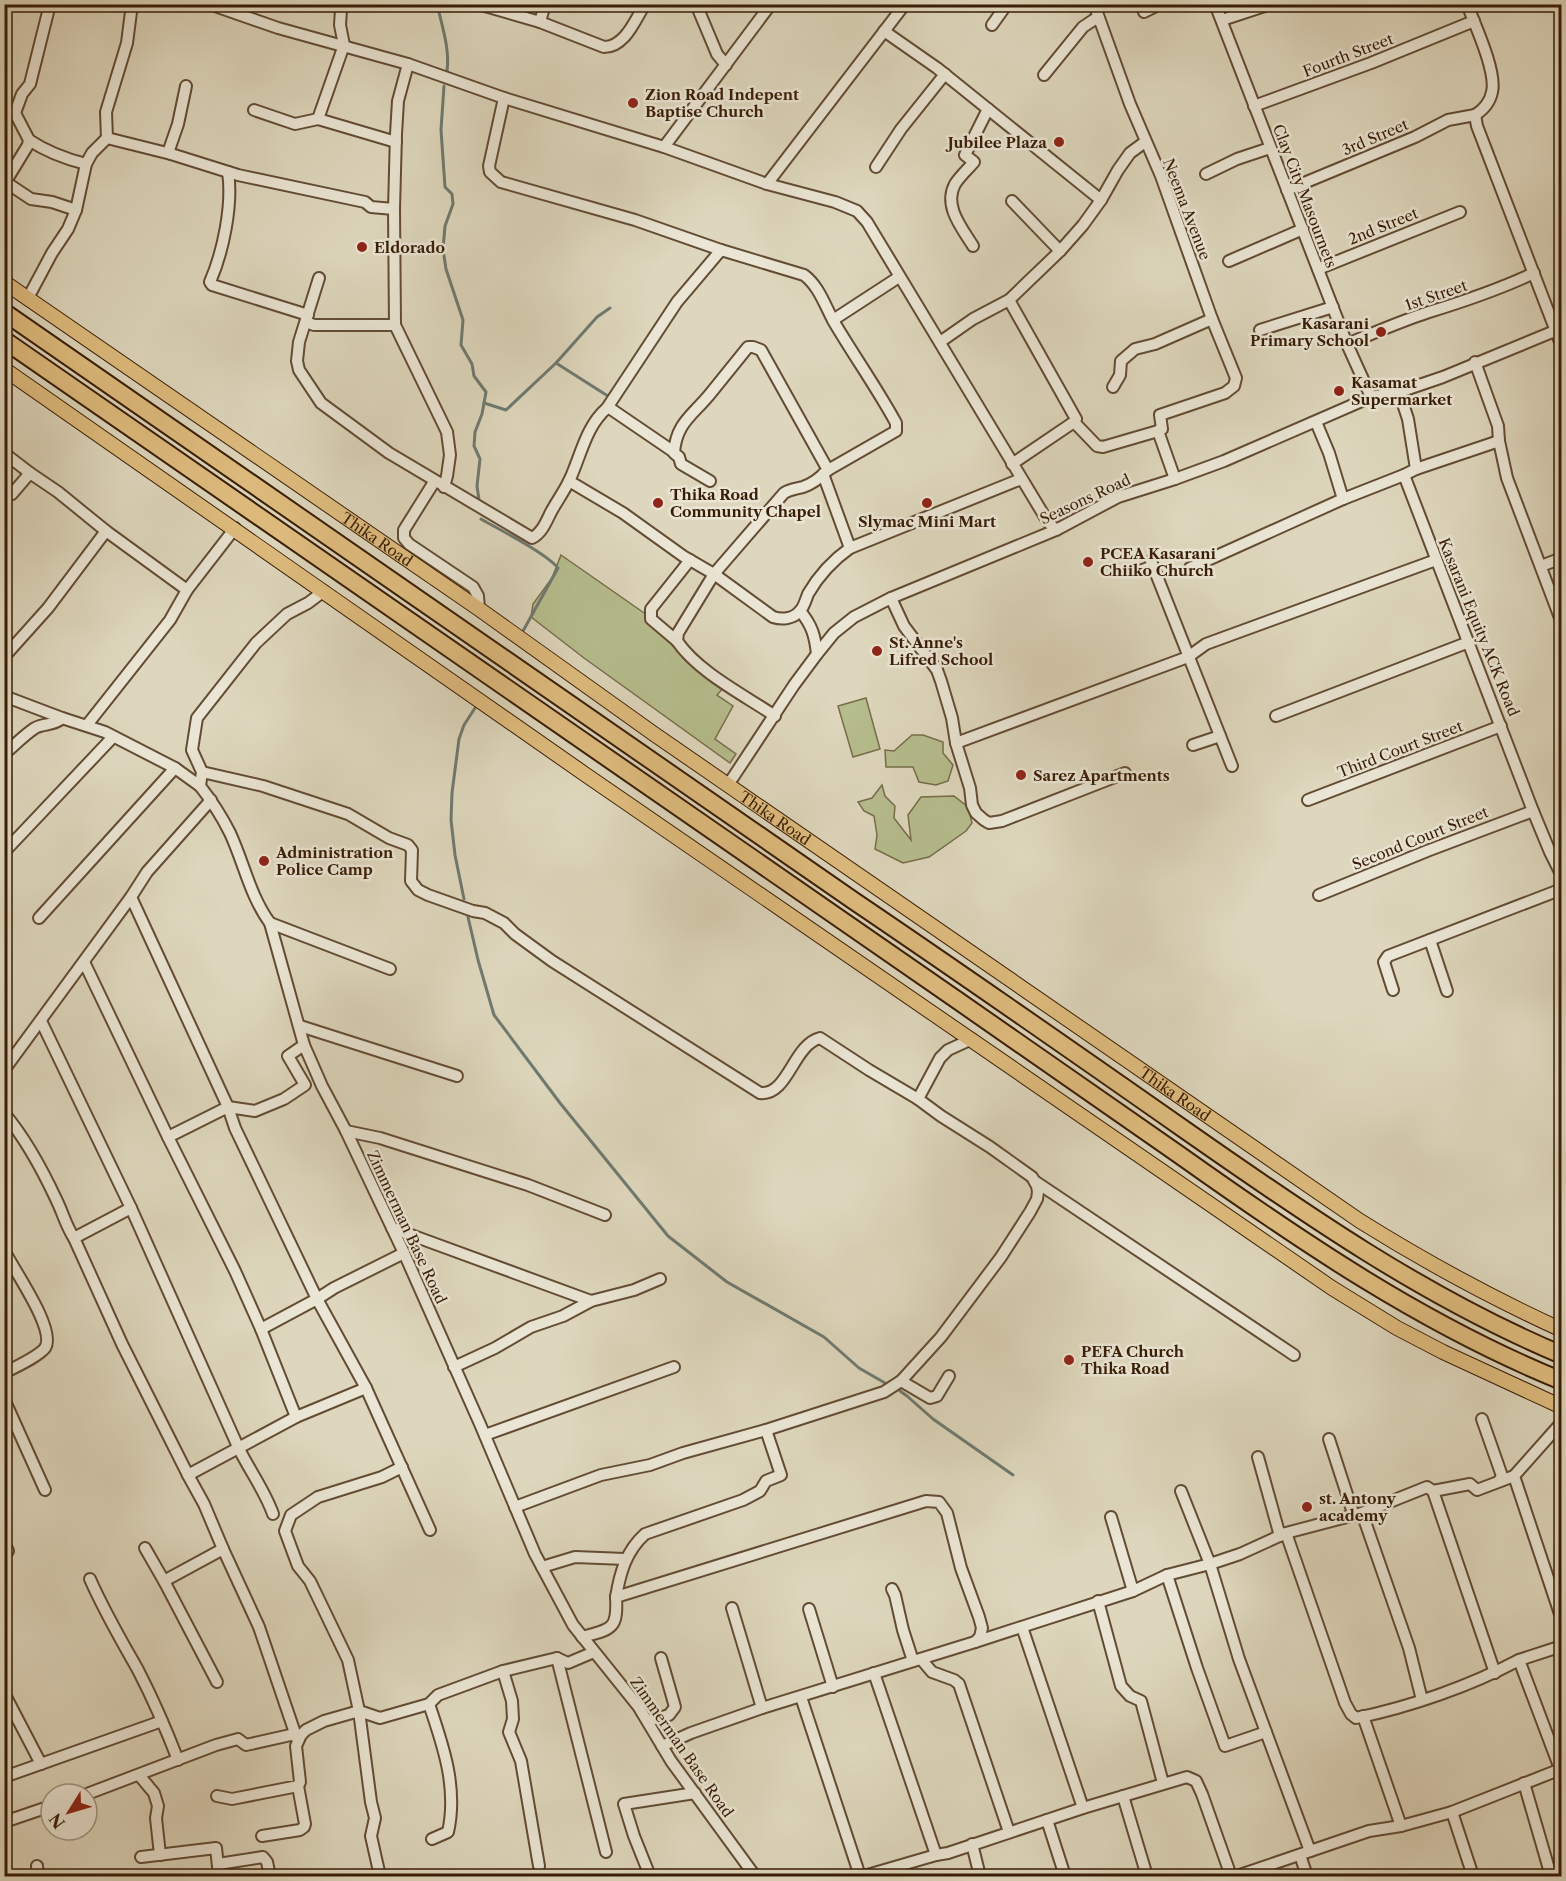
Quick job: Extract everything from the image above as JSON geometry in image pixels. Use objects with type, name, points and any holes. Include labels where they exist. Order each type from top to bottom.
[{"type":"highway","name":"Thika Road","points":[[4,312],[1290,1203],[1354,1245],[1459,1306],[1562,1355]]},
{"type":"highway","points":[[4,340],[1258,1211],[1335,1262],[1432,1319],[1492,1350],[1562,1381]]},
{"type":"main road","name":"Thika Road","points":[[4,282],[1360,1221],[1439,1268],[1562,1330]]},
{"type":"main road","points":[[4,369],[586,775],[1332,1288],[1443,1352],[1562,1407]]},
{"type":"street","points":[[50,4],[30,84],[22,94],[15,113],[29,140],[66,159],[86,164]]},
{"type":"street","points":[[28,298],[52,253],[68,230],[76,210],[86,164],[92,153],[107,138],[106,112],[127,43],[132,4]]},
{"type":"street","points":[[209,4],[278,28],[408,64],[504,98],[664,147],[767,184],[835,202],[857,211],[867,222],[1021,479],[1048,522],[1056,530]]},
{"type":"street","points":[[318,119],[344,45],[340,26],[343,4]]},
{"type":"street","points":[[478,4],[540,22],[604,47],[616,45],[627,33],[645,4]]},
{"type":"street","points":[[540,22],[545,4]]},
{"type":"street","points":[[696,4],[717,54],[726,65]]},
{"type":"street","points":[[664,147],[771,4]]},
{"type":"street","points":[[767,184],[904,4]]},
{"type":"street","points":[[992,25],[1007,4]]},
{"type":"street","name":"Neema Avenue","points":[[1094,4],[1145,142],[1161,176],[1212,320],[1236,378],[1232,389],[1160,415],[1162,429],[1158,430]]},
{"type":"street","points":[[1144,12],[1160,4]]},
{"type":"street","name":"Clay City Masournets","points":[[1215,4],[1347,344],[1371,396]]},
{"type":"street","points":[[1222,20],[1270,4]]},
{"type":"street","points":[[1467,4],[1493,78],[1492,93],[1482,110],[1475,115],[1477,126],[1558,329],[1562,347]]},
{"type":"street","points":[[1044,75],[1083,27],[1098,16]]},
{"type":"street","name":"Fourth Street","points":[[1254,106],[1371,63],[1473,21]]},
{"type":"street","points":[[884,31],[945,74],[1101,200]]},
{"type":"street","points":[[408,64],[399,100],[396,142],[395,325],[447,432],[450,454],[447,476],[404,530],[404,538],[409,544],[473,587],[478,596],[479,609]]},
{"type":"street","points":[[876,167],[901,129],[945,74]]},
{"type":"street","points":[[171,154],[169,150],[178,124],[186,86]]},
{"type":"street","points":[[504,98],[489,166],[490,172],[501,182],[635,220],[721,250],[804,275],[811,280],[833,320],[883,399],[897,427],[896,431],[890,435],[804,487],[791,489],[784,493],[714,574],[678,633],[677,641]]},
{"type":"street","points":[[973,246],[956,217],[950,198],[955,184],[974,162],[964,155],[987,109]]},
{"type":"street","points":[[254,110],[295,124],[318,119],[396,142]]},
{"type":"street","name":"3rd Street","points":[[1287,190],[1415,137],[1448,120],[1475,115]]},
{"type":"street","points":[[107,138],[171,154],[228,172],[364,202],[371,207],[394,209]]},
{"type":"street","points":[[29,140],[5,181],[31,199],[52,202],[76,210]]},
{"type":"street","points":[[940,342],[973,319],[1009,300],[1060,251],[1101,200],[1130,153],[1145,142]]},
{"type":"street","points":[[1206,174],[1237,159],[1270,148]]},
{"type":"street","points":[[228,172],[230,186],[228,209],[218,259],[210,282],[212,285],[307,318],[314,325],[395,325]]},
{"type":"street","points":[[1011,201],[1060,251]]},
{"type":"street","name":"2nd Street","points":[[1318,269],[1460,212]]},
{"type":"street","points":[[1229,261],[1303,229]]},
{"type":"street","points":[[319,278],[299,342],[297,361],[298,370],[321,403],[389,453],[532,538],[537,536],[545,525],[569,481],[581,448],[599,415],[608,407],[677,302],[721,250]]},
{"type":"street","name":"1st Street","points":[[1347,344],[1409,319],[1450,307],[1534,273]]},
{"type":"street","points":[[833,320],[899,277]]},
{"type":"street","points":[[1009,300],[1076,419],[1012,464]]},
{"type":"street","points":[[1260,330],[1333,307]]},
{"type":"street","points":[[1113,387],[1120,375],[1121,361],[1135,349],[1155,344],[1212,320]]},
{"type":"street","name":"Seasons Road","points":[[728,785],[794,685],[844,623],[891,598],[1056,530],[1118,497],[1175,479],[1316,422],[1371,396],[1399,392],[1443,377],[1558,329]]},
{"type":"street","points":[[674,452],[676,437],[686,421],[748,347],[761,350],[826,472],[850,548]]},
{"type":"street","points":[[1475,362],[1498,426],[1507,478],[1562,623]]},
{"type":"street","points":[[1399,392],[1408,419],[1416,469]]},
{"type":"street","points":[[608,407],[674,452],[681,464],[710,482]]},
{"type":"street","points":[[1074,422],[1097,446],[1103,447],[1158,430],[1175,479]]},
{"type":"street","points":[[1316,422],[1329,453],[1343,499]]},
{"type":"street","points":[[1190,568],[1343,499],[1404,476],[1416,469],[1499,441]]},
{"type":"street","points":[[4,453],[187,590]]},
{"type":"street","points":[[4,495],[12,494],[30,473]]},
{"type":"street","name":"Kasarani Equity ACK Road","points":[[1404,476],[1533,811],[1562,876]]},
{"type":"street","points":[[569,481],[623,513],[773,617],[782,619],[790,618],[800,611],[818,579],[833,560],[850,548],[1021,479]]},
{"type":"street","points":[[87,725],[170,620],[187,590],[235,528]]},
{"type":"street","points":[[4,657],[48,608],[106,531]]},
{"type":"street","points":[[1541,566],[1562,558]]},
{"type":"street","points":[[690,560],[651,609],[651,619],[677,641],[684,652],[696,663],[775,716]]},
{"type":"street","points":[[956,743],[1188,657],[1206,644],[1436,560]]},
{"type":"street","points":[[1140,571],[1152,563],[1232,766]]},
{"type":"street","points":[[200,786],[202,772],[192,750],[197,718],[256,643],[287,614],[324,591]]},
{"type":"street","points":[[891,598],[904,626],[937,670],[970,788],[972,805],[981,818],[989,823],[1002,821],[1125,773]]},
{"type":"street","points":[[800,611],[812,627],[816,637],[817,654]]},
{"type":"street","points":[[1276,716],[1469,642]]},
{"type":"street","name":"Zimmerman Base Road","points":[[4,696],[87,725],[175,768],[200,786],[211,800],[230,833],[259,909],[270,923],[304,1045],[404,1252],[535,1554],[573,1625],[638,1706],[662,1746],[755,1876]]},
{"type":"street","points":[[4,754],[33,729],[57,723],[62,718]]},
{"type":"street","name":"Third Court Street","points":[[1308,800],[1502,726]]},
{"type":"street","points":[[1193,745],[1220,736]]},
{"type":"street","points":[[8,848],[113,737]]},
{"type":"street","points":[[39,918],[175,768]]},
{"type":"street","points":[[202,772],[263,786],[348,814],[389,838],[408,845],[412,850],[411,881],[418,890],[428,896],[485,913],[504,922],[515,934],[552,961],[759,1093],[769,1092],[779,1086],[805,1047],[820,1038],[990,1147],[1032,1177],[1035,1182],[1038,1192],[1037,1199],[1001,1257],[941,1337],[901,1382],[884,1392],[650,1465],[601,1475],[515,1507]]},
{"type":"street","points":[[4,1070],[147,872],[211,800]]},
{"type":"street","name":"Second Court Street","points":[[1319,896],[1427,850],[1533,811]]},
{"type":"street","points":[[1393,990],[1384,963],[1386,958],[1562,889]]},
{"type":"street","points":[[131,897],[228,1107],[235,1128],[317,1299],[366,1388],[430,1530]]},
{"type":"street","points":[[270,923],[390,969]]},
{"type":"street","points":[[1430,940],[1447,991]]},
{"type":"street","points":[[84,962],[235,1271],[296,1417]]},
{"type":"street","points":[[41,1021],[131,1208],[238,1449],[268,1500],[273,1514]]},
{"type":"street","points":[[300,1026],[457,1076]]},
{"type":"street","points":[[918,1099],[939,1058],[948,1050],[972,1039]]},
{"type":"street","points":[[168,1137],[228,1107],[255,1111],[284,1099],[305,1085],[288,1056],[304,1045]]},
{"type":"street","points":[[4,1113],[30,1149],[58,1202],[68,1229],[122,1344],[204,1504],[259,1627],[296,1737],[300,1782],[298,1786],[305,1824],[300,1830],[262,1836]]},
{"type":"street","points":[[346,1131],[380,1138],[528,1185],[605,1215]]},
{"type":"street","points":[[1035,1182],[1294,1355]]},
{"type":"street","points":[[74,1238],[131,1208]]},
{"type":"street","points":[[392,1228],[591,1301]]},
{"type":"street","points":[[4,1250],[40,1314],[48,1337],[45,1347],[38,1354],[4,1373]]},
{"type":"street","points":[[261,1329],[404,1252]]},
{"type":"street","points":[[454,1366],[495,1348],[531,1327],[563,1316],[591,1301],[634,1290],[660,1279]]},
{"type":"street","points":[[485,1435],[674,1367]]},
{"type":"street","points":[[901,1382],[930,1398],[937,1396],[949,1376]]},
{"type":"street","points":[[188,1474],[296,1417],[366,1388]]},
{"type":"street","points":[[4,1400],[45,1490]]},
{"type":"street","points":[[1482,1419],[1502,1476],[1499,1481]]},
{"type":"street","points":[[1433,1491],[1470,1484],[1477,1490],[1514,1476],[1562,1422]]},
{"type":"street","points":[[582,1637],[605,1630],[615,1622],[616,1597],[625,1559],[645,1534],[743,1500],[760,1491],[766,1481],[782,1474],[766,1430]]},
{"type":"street","points":[[1329,1439],[1409,1648],[1422,1700]]},
{"type":"street","points":[[1258,1458],[1283,1534],[1345,1703],[1356,1718],[1422,1700],[1495,1673],[1519,1660],[1561,1646]]},
{"type":"street","points":[[380,1876],[371,1836],[375,1818],[359,1711],[348,1660],[310,1581],[298,1566],[285,1531],[291,1515],[318,1497],[382,1477],[402,1467]]},
{"type":"street","points":[[1514,1476],[1562,1620]]},
{"type":"street","points":[[662,1746],[691,1733],[762,1708],[1133,1591],[1167,1575],[1240,1554],[1283,1534],[1358,1514],[1427,1487],[1433,1491],[1495,1673]]},
{"type":"street","points":[[1181,1491],[1210,1564],[1239,1659],[1266,1732],[1305,1853],[1307,1876]]},
{"type":"street","points":[[616,1597],[926,1501],[933,1501],[939,1502],[947,1513],[961,1568],[979,1617],[982,1628],[980,1637],[975,1642]]},
{"type":"street","points":[[1111,1517],[1133,1591]]},
{"type":"street","points":[[145,1548],[217,1682]]},
{"type":"street","points":[[164,1581],[223,1549]]},
{"type":"street","points":[[542,1567],[575,1557],[625,1559]]},
{"type":"street","points":[[1167,1575],[1225,1746],[1266,1732]]},
{"type":"street","points":[[90,1579],[107,1616],[138,1671],[178,1760]]},
{"type":"street","points":[[892,1589],[903,1630],[917,1660],[932,1672],[954,1680],[958,1684],[1009,1833]]},
{"type":"street","points":[[1098,1601],[1121,1686],[1130,1696],[1141,1701],[1163,1783]]},
{"type":"street","points":[[732,1608],[762,1708]]},
{"type":"street","points":[[809,1609],[833,1687]]},
{"type":"street","points":[[1022,1627],[1083,1808]]},
{"type":"street","points":[[99,1790],[216,1745],[238,1739],[246,1745],[296,1737],[324,1722],[359,1711],[380,1718],[429,1704],[438,1695],[503,1671],[557,1658],[568,1663],[594,1653]]},
{"type":"street","points":[[557,1658],[606,1852]]},
{"type":"street","points":[[648,1721],[669,1715],[675,1707],[661,1658]]},
{"type":"street","points":[[1519,1660],[1562,1774]]},
{"type":"street","points":[[503,1671],[512,1701],[513,1719],[509,1732],[521,1761],[539,1866]]},
{"type":"street","points":[[874,1673],[936,1855]]},
{"type":"street","points":[[4,1694],[41,1764]]},
{"type":"street","points":[[801,1697],[862,1876],[889,1873],[936,1855],[1186,1777],[1196,1781],[1231,1876]]},
{"type":"street","points":[[429,1704],[442,1743],[451,1790],[451,1820],[448,1832],[432,1839]]},
{"type":"street","points":[[1363,1716],[1401,1826]]},
{"type":"street","points":[[4,1777],[162,1721]]},
{"type":"street","points":[[1237,1876],[1369,1832],[1452,1812],[1556,1772],[1562,1774]]},
{"type":"street","points":[[139,1775],[154,1793],[158,1806],[156,1818],[160,1855]]},
{"type":"street","points":[[1524,1783],[1551,1876]]},
{"type":"street","points":[[217,1796],[232,1799],[298,1786]]},
{"type":"street","points":[[650,1876],[630,1827],[624,1804],[696,1793]]},
{"type":"street","points":[[1123,1796],[1147,1876]]},
{"type":"street","points":[[4,1822],[39,1810]]},
{"type":"street","points":[[1452,1812],[1473,1876]]},
{"type":"street","points":[[1047,1820],[1065,1876]]},
{"type":"street","points":[[972,1844],[980,1876]]},
{"type":"street","points":[[141,1857],[216,1848],[219,1876]]},
{"type":"street","points":[[218,1864],[263,1857],[267,1862],[270,1876]]},
{"type":"green space","points":[[561,555],[667,629],[683,658],[724,687],[717,695],[733,706],[715,739],[736,754],[730,763],[531,617],[533,604],[552,578]]},
{"type":"green space","points":[[866,698],[880,749],[853,757],[838,706]]},
{"type":"green space","points":[[912,735],[923,735],[943,742],[943,753],[953,765],[948,781],[936,785],[919,782],[913,767],[886,767],[885,750],[894,751]]},
{"type":"green space","points":[[882,785],[885,796],[895,806],[894,818],[911,840],[908,815],[921,797],[954,796],[968,807],[972,823],[966,831],[929,857],[903,863],[875,849],[877,835],[874,816],[864,811],[858,802],[872,798]]},
{"type":"waterway","points":[[437,4],[446,46],[447,71]]},
{"type":"waterway","points":[[444,86],[441,130],[445,187],[452,194],[453,204],[445,226],[443,249],[446,269],[463,320],[461,345],[472,364],[474,376],[486,392],[482,414],[475,432],[474,446],[480,459],[477,486],[479,500]]},
{"type":"waterway","points":[[556,363],[597,317],[610,308]]},
{"type":"waterway","points":[[484,403],[506,410],[556,363],[611,398]]},
{"type":"waterway","points":[[481,519],[533,549],[558,568],[523,631]]},
{"type":"waterway","points":[[464,899],[451,820],[452,793],[459,739],[464,725],[475,708]]},
{"type":"waterway","points":[[468,917],[494,1015],[560,1103],[668,1236],[727,1282],[824,1337],[859,1368],[885,1383]]},
{"type":"waterway","points":[[900,1391],[933,1419],[1013,1475]]},
{"type":"place","name":"Zion Road Indepent Baptise Church","points":[[633,103]]},
{"type":"place","name":"Jubilee Plaza","points":[[1059,142]]},
{"type":"place","name":"Eldorado","points":[[362,247]]},
{"type":"place","name":"Kasarani Primary School","points":[[1381,332]]},
{"type":"place","name":"Kasamat Supermarket","points":[[1339,391]]},
{"type":"place","name":"Thika Road Community Chapel","points":[[658,503]]},
{"type":"place","name":"Slymac Mini Mart","points":[[927,503]]},
{"type":"place","name":"PCEA Kasarani Chiiko Church","points":[[1088,562]]},
{"type":"place","name":"St. Anne's Lifred School","points":[[877,651]]},
{"type":"place","name":"Sarez Apartments","points":[[1021,775]]},
{"type":"place","name":"Administration Police Camp","points":[[264,861]]},
{"type":"place","name":"PEFA Church Thika Road","points":[[1069,1360]]},
{"type":"place","name":"st. Antony academy","points":[[1307,1507]]}]
